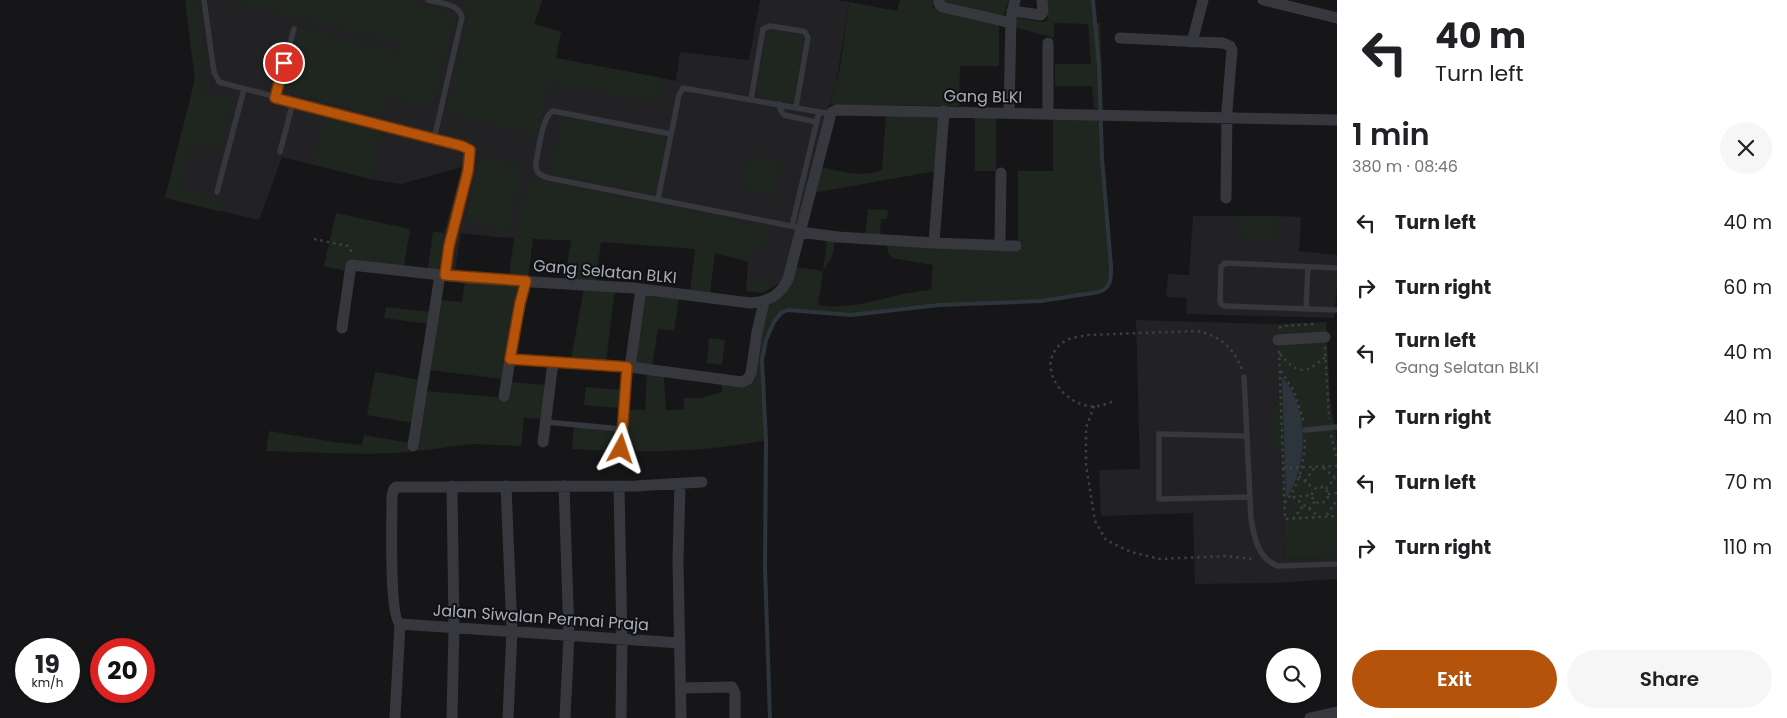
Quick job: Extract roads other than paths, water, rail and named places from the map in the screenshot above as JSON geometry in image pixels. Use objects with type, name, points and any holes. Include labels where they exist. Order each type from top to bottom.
[{"type":"street","points":[[939,0],[939,4],[943,7],[1012,11],[1041,15],[1043,12],[1042,0]]},
{"type":"street","points":[[1192,42],[1203,0]]},
{"type":"street","points":[[1263,0],[1337,18]]},
{"type":"street","points":[[1009,112],[1012,11]]},
{"type":"street","points":[[1120,38],[1226,43],[1231,48],[1227,118],[1226,198]]},
{"type":"street","points":[[1048,43],[1048,113]]},
{"type":"street","name":"Gang BLKI","points":[[831,114],[837,110],[944,111],[1337,120]]},
{"type":"street","points":[[934,243],[944,111]]},
{"type":"street","points":[[510,359],[629,367],[738,382],[745,381],[751,373],[757,332],[765,301],[778,293],[788,279],[797,228],[831,114]]},
{"type":"street","points":[[1000,245],[1001,173]]},
{"type":"street","points":[[797,228],[845,237],[1016,246]]},
{"type":"street","name":"Gang Selatan BLKI","points":[[342,328],[350,266],[442,275],[641,289],[750,303],[765,301]]},
{"type":"street","points":[[413,446],[442,275]]},
{"type":"street","points":[[504,396],[520,303],[526,281]]},
{"type":"street","points":[[629,367],[641,289]]},
{"type":"street","points":[[1278,340],[1325,337]]},
{"type":"street","points":[[543,442],[553,362]]},
{"type":"street","points":[[395,718],[400,624],[396,620],[394,597],[392,496],[394,489],[401,486],[619,486],[702,482]]},
{"type":"street","points":[[680,484],[678,560],[681,718]]},
{"type":"street","points":[[452,486],[454,628],[452,718]]},
{"type":"street","points":[[506,486],[512,631],[508,718]]},
{"type":"street","points":[[564,486],[569,635],[565,718]]},
{"type":"street","points":[[619,486],[622,639],[621,718]]},
{"type":"street","name":"Jalan Siwalan Permai Praja","points":[[400,624],[680,642]]},
{"type":"street","points":[[681,688],[732,686],[735,693],[735,718]]},
{"type":"street","points":[[1310,718],[1337,712]]},
{"type":"lane","points":[[204,0],[216,78],[219,82],[467,148],[471,153],[442,275]]},
{"type":"lane","points":[[428,0],[456,8],[462,17],[434,139]]},
{"type":"lane","points":[[751,99],[763,29],[770,26],[802,31],[807,34],[808,38],[796,108]]},
{"type":"lane","points":[[275,98],[294,29]]},
{"type":"lane","points":[[658,199],[679,95],[683,88],[831,114]]},
{"type":"lane","points":[[217,192],[244,89]]},
{"type":"lane","points":[[280,152],[292,102]]},
{"type":"lane","points":[[779,104],[784,115],[816,122]]},
{"type":"lane","points":[[671,134],[553,111],[550,112],[546,119],[536,162],[537,172],[543,176],[797,228],[818,112]]},
{"type":"lane","points":[[1337,268],[1225,263],[1221,267],[1220,299],[1221,304],[1225,306],[1337,310]]},
{"type":"lane","points":[[1306,309],[1308,266]]},
{"type":"lane","points":[[621,449],[629,367]]},
{"type":"lane","points":[[1244,378],[1251,519],[1256,541],[1262,554],[1271,563],[1278,566],[1337,564]]},
{"type":"lane","points":[[545,422],[622,429]]},
{"type":"lane","points":[[1305,430],[1337,427]]},
{"type":"lane","points":[[1246,436],[1159,434],[1159,499],[1250,498]]},
{"type":"waterway","points":[[770,718],[765,568],[766,440],[762,360],[766,340],[774,322],[781,313],[788,310],[851,315],[939,305],[1041,301],[1099,292],[1109,285],[1111,266],[1102,158],[1099,66],[1093,0]]}]
